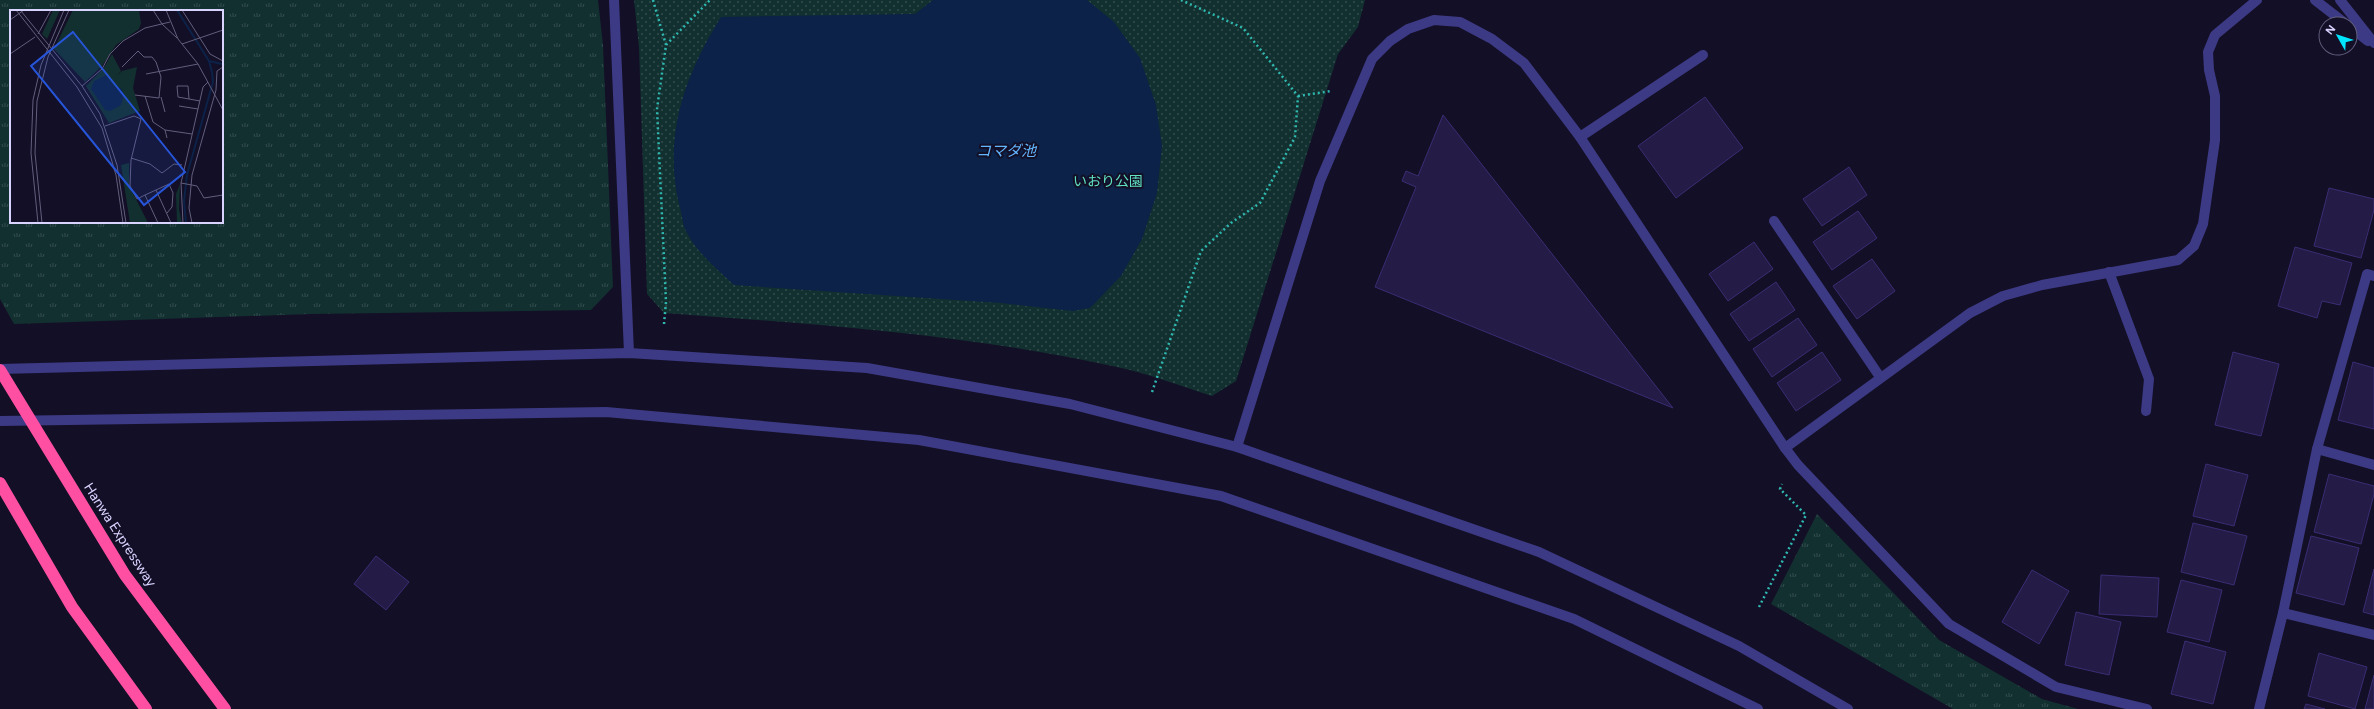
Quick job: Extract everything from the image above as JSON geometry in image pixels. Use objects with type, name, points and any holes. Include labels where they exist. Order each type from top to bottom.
[{"type":"highway","name":"Hanwa Expressway","points":[[0,369],[55,462],[126,575],[225,709]]},
{"type":"highway","points":[[0,483],[72,607],[146,709]]},
{"type":"street","points":[[614,0],[629,353]]},
{"type":"street","points":[[1785,448],[1880,377],[1970,313],[2003,296],[2049,284],[2178,260],[2194,246],[2203,224],[2214,140],[2215,96],[2209,70],[2208,52],[2215,34],[2257,0]]},
{"type":"street","points":[[2315,0],[2336,16]]},
{"type":"street","points":[[2340,0],[2374,44]]},
{"type":"street","points":[[1237,447],[1320,181],[1372,59],[1390,41],[1408,30],[1434,20],[1460,22],[1492,39],[1524,63],[1580,137],[1785,448],[1798,465],[1949,624],[2056,687],[2147,709]]},
{"type":"street","points":[[2358,33],[2374,44]]},
{"type":"street","points":[[1580,137],[1703,55]]},
{"type":"street","points":[[1774,221],[1880,377]]},
{"type":"street","points":[[2109,272],[2149,379],[2146,410]]},
{"type":"street","points":[[2259,709],[2283,613],[2317,449],[2367,274],[2374,276]]},
{"type":"street","points":[[0,369],[629,353],[867,368],[1070,404],[1237,447],[1539,552],[1740,646],[1848,709]]},
{"type":"street","points":[[0,421],[606,412],[919,440],[1222,496],[1574,619],[1758,709]]},
{"type":"street","points":[[2317,449],[2374,465]]},
{"type":"street","points":[[2283,613],[2374,635]]},
{"type":"path","points":[[653,0],[666,44],[657,109],[666,302],[664,324]]},
{"type":"path","points":[[666,44],[710,0]]},
{"type":"path","points":[[1152,392],[1201,251],[1231,223],[1260,203],[1295,137],[1298,103],[1298,96],[1243,28],[1181,0]]},
{"type":"path","points":[[1759,607],[1806,515],[1780,489]]},
{"type":"green space","points":[[0,0],[598,0],[603,45],[613,287],[591,310],[311,314],[14,324],[0,299]]},
{"type":"green space","name":"いおり公園","points":[[634,0],[1365,0],[1358,27],[1338,54],[1236,381],[1212,396],[1117,367],[1005,346],[948,338],[834,326],[664,313],[647,294],[639,47]]},
{"type":"green space","points":[[1817,514],[1939,640],[2042,699],[2078,709],[1953,709],[1771,604]]},
{"type":"water","name":"コマダ池","points":[[933,0],[1087,0],[1114,22],[1140,58],[1156,105],[1162,146],[1157,193],[1142,239],[1121,276],[1090,308],[1073,311],[1001,303],[734,285],[702,254],[686,231],[679,204],[675,179],[674,154],[680,106],[697,61],[721,17],[915,14]]},
{"type":"building","points":[[1705,97],[1743,148],[1676,198],[1638,146]]},
{"type":"building","points":[[1443,115],[1673,408],[1375,287],[1416,187],[1402,181],[1406,171],[1418,176]]},
{"type":"building","points":[[1849,167],[1867,195],[1822,226],[1803,199]]},
{"type":"building","points":[[2329,188],[2374,199],[2374,210],[2361,258],[2314,246]]},
{"type":"building","points":[[1858,211],[1877,238],[1832,270],[1813,242]]},
{"type":"building","points":[[1754,242],[1773,269],[1728,301],[1709,274]]},
{"type":"building","points":[[2295,247],[2352,263],[2340,305],[2322,301],[2317,318],[2278,306]]},
{"type":"building","points":[[1872,259],[1895,291],[1857,319],[1833,286]]},
{"type":"building","points":[[1776,282],[1795,310],[1749,341],[1730,314]]},
{"type":"building","points":[[1798,318],[1817,345],[1772,377],[1753,349]]},
{"type":"building","points":[[1822,352],[1841,380],[1796,411],[1777,383]]},
{"type":"building","points":[[2233,352],[2279,364],[2261,436],[2215,425]]},
{"type":"building","points":[[2353,362],[2374,368],[2374,429],[2338,420]]},
{"type":"building","points":[[2206,464],[2248,475],[2234,526],[2193,516]]},
{"type":"building","points":[[2329,474],[2374,486],[2374,494],[2361,544],[2314,532]]},
{"type":"building","points":[[2193,523],[2247,536],[2234,585],[2181,572]]},
{"type":"building","points":[[2311,536],[2359,548],[2344,605],[2296,593]]},
{"type":"building","points":[[376,556],[409,582],[386,610],[354,584]]},
{"type":"building","points":[[2374,569],[2374,615],[2363,612]]},
{"type":"building","points":[[2032,570],[2069,591],[2039,644],[2002,622]]},
{"type":"building","points":[[2101,575],[2159,578],[2157,617],[2099,614]]},
{"type":"building","points":[[2181,580],[2222,590],[2209,642],[2167,632]]},
{"type":"building","points":[[2076,612],[2121,622],[2109,675],[2065,665]]},
{"type":"building","points":[[2185,641],[2226,652],[2213,704],[2171,694]]},
{"type":"building","points":[[2319,653],[2367,667],[2355,709],[2308,696]]},
{"type":"building","points":[[2374,675],[2374,709],[2365,709]]},
{"type":"building","points":[[2306,704],[2325,709],[2304,709]]}]
